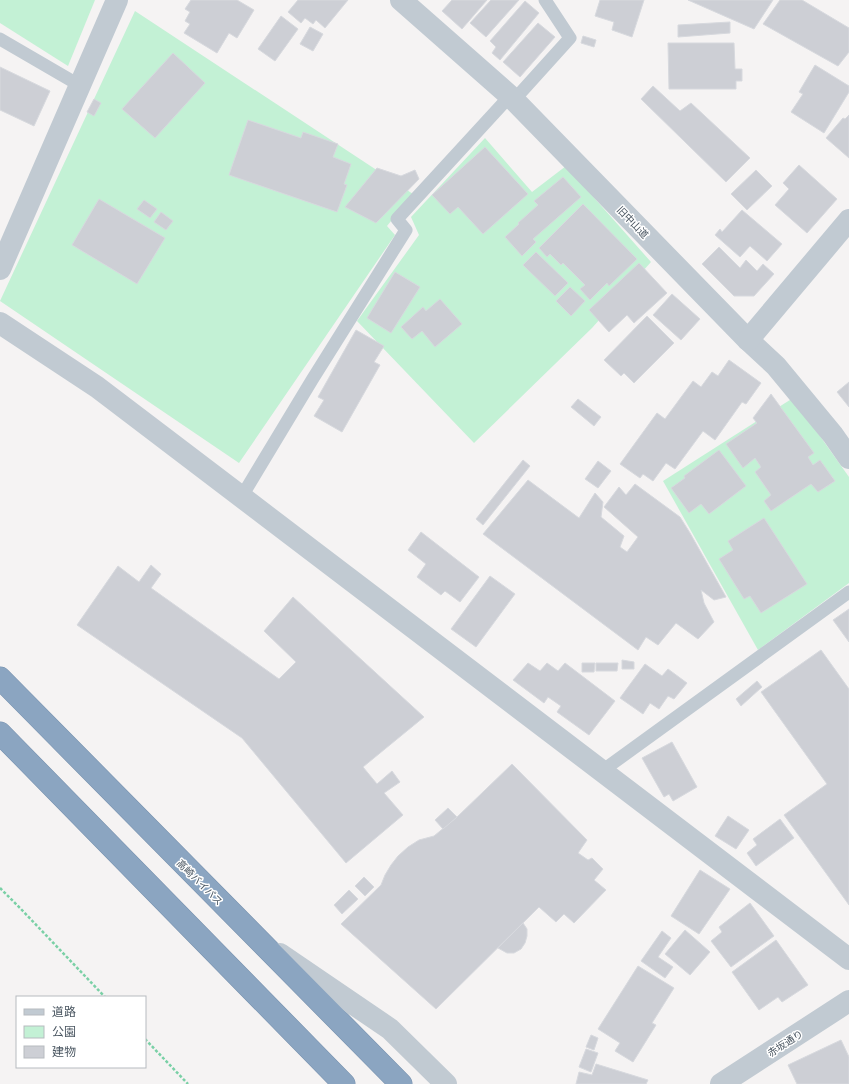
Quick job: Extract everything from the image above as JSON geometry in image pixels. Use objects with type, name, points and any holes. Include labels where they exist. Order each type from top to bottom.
[{"type":"highway","name":"高崎バイパス","points":[[0,678],[401,1084]]},
{"type":"highway","points":[[0,733],[344,1084]]},
{"type":"street","points":[[0,270],[117,0]]},
{"type":"street","name":"旧中山道","points":[[401,0],[512,98],[748,340],[776,366],[833,435],[849,458]]},
{"type":"street","points":[[748,340],[849,220]]},
{"type":"street","points":[[0,323],[97,387],[849,959]]},
{"type":"street","points":[[253,935],[390,1030],[446,1084]]},
{"type":"street","name":"赤坂通り","points":[[721,1084],[849,1001]]},
{"type":"lane","points":[[242,496],[312,380],[406,230],[397,219],[570,38],[544,0]]},
{"type":"lane","points":[[0,40],[79,85]]},
{"type":"lane","points":[[602,771],[849,592]]},
{"type":"path","points":[[0,888],[104,996]]},
{"type":"path","points":[[146,1040],[188,1084]]},
{"type":"green space","points":[[0,0],[95,0],[68,66],[0,23]]},
{"type":"green space","points":[[135,11],[413,194],[387,226],[395,235],[239,463],[0,301]]},
{"type":"green space","points":[[485,138],[532,192],[566,166],[651,262],[592,328],[474,443],[357,321],[419,235],[411,217]]},
{"type":"green space","points":[[793,398],[849,477],[849,583],[758,650],[663,481]]},
{"type":"building","points":[[191,0],[237,0],[254,10],[237,38],[229,33],[217,53],[184,33],[190,24],[185,21],[190,12],[185,9]]},
{"type":"building","points":[[298,0],[348,0],[325,28],[316,20],[313,24],[305,18],[301,23],[288,12]]},
{"type":"building","points":[[452,0],[487,0],[462,29],[442,11]]},
{"type":"building","points":[[491,0],[519,0],[486,37],[470,23]]},
{"type":"building","points":[[600,0],[644,0],[632,37],[612,30],[614,22],[595,16]]},
{"type":"building","points":[[688,0],[773,0],[754,29]]},
{"type":"building","points":[[780,0],[802,0],[849,28],[849,52],[838,66],[763,24]]},
{"type":"building","points":[[525,1],[539,13],[500,60],[492,53],[496,47],[490,41]]},
{"type":"building","points":[[281,16],[298,29],[275,61],[258,49]]},
{"type":"building","points":[[730,22],[730,33],[678,37],[678,25]]},
{"type":"building","points":[[538,23],[555,37],[520,77],[503,62]]},
{"type":"building","points":[[310,27],[323,34],[313,51],[300,44]]},
{"type":"building","points":[[583,36],[596,40],[594,47],[581,43]]},
{"type":"building","points":[[668,43],[734,43],[735,69],[742,69],[742,81],[736,81],[736,89],[669,89]]},
{"type":"building","points":[[173,53],[205,83],[155,138],[122,109]]},
{"type":"building","points":[[815,65],[849,86],[849,92],[824,133],[791,112],[803,94],[799,92]]},
{"type":"building","points":[[0,67],[50,91],[34,126],[0,110]]},
{"type":"building","points":[[653,86],[680,111],[691,103],[750,158],[726,182],[641,99]]},
{"type":"building","points":[[94,99],[101,103],[94,116],[87,112]]},
{"type":"building","points":[[849,115],[849,158],[826,138],[843,118],[845,119]]},
{"type":"building","points":[[248,120],[301,138],[303,132],[338,144],[333,157],[351,164],[344,184],[347,185],[337,212],[229,175]]},
{"type":"building","points":[[485,147],[528,194],[483,234],[458,207],[450,214],[432,195]]},
{"type":"building","points":[[799,165],[837,199],[807,233],[775,205],[789,189],[783,183]]},
{"type":"building","points":[[377,168],[401,176],[415,170],[419,179],[376,223],[345,207]]},
{"type":"building","points":[[756,170],[772,186],[747,210],[731,194]]},
{"type":"building","points":[[563,177],[581,197],[533,239],[536,242],[522,256],[505,237],[538,205],[534,201]]},
{"type":"building","points":[[99,199],[165,238],[137,284],[72,245]]},
{"type":"building","points":[[144,200],[157,209],[150,218],[137,209]]},
{"type":"building","points":[[583,204],[637,259],[609,286],[607,283],[590,300],[580,289],[585,285],[563,263],[561,265],[550,254],[547,257],[539,248]]},
{"type":"building","points":[[742,210],[782,244],[767,261],[750,246],[740,257],[715,235],[720,229],[722,232]]},
{"type":"building","points":[[161,212],[173,221],[166,230],[154,222]]},
{"type":"building","points":[[719,247],[740,268],[746,260],[757,271],[763,264],[774,274],[754,296],[734,296],[702,264]]},
{"type":"building","points":[[536,252],[568,283],[555,296],[523,265]]},
{"type":"building","points":[[639,263],[667,293],[634,323],[627,315],[609,332],[589,310]]},
{"type":"building","points":[[395,272],[420,287],[391,333],[367,318]]},
{"type":"building","points":[[570,287],[585,301],[571,316],[556,301]]},
{"type":"building","points":[[672,294],[700,319],[681,340],[653,315]]},
{"type":"building","points":[[440,299],[462,324],[435,347],[422,331],[412,339],[401,327],[423,307],[426,311]]},
{"type":"building","points":[[647,316],[674,343],[634,383],[624,373],[621,376],[604,360]]},
{"type":"building","points":[[356,330],[384,346],[374,362],[380,365],[342,432],[314,416],[324,400],[318,397]]},
{"type":"building","points":[[729,360],[761,383],[746,404],[742,402],[715,440],[703,431],[675,469],[666,463],[653,481],[643,474],[640,478],[620,464],[657,413],[665,419],[693,381],[701,387],[712,372],[718,376]]},
{"type":"building","points":[[849,382],[849,407],[837,392]]},
{"type":"building","points":[[771,394],[814,453],[808,457],[813,465],[820,460],[835,481],[818,492],[811,484],[771,511],[764,501],[771,495],[755,472],[761,467],[755,458],[743,468],[726,444],[757,423],[753,418]]},
{"type":"building","points":[[578,399],[601,417],[594,426],[571,407]]},
{"type":"building","points":[[719,450],[746,486],[709,514],[701,504],[689,513],[671,488],[685,478],[684,476]]},
{"type":"building","points":[[523,460],[530,466],[483,525],[476,519]]},
{"type":"building","points":[[598,461],[611,471],[598,488],[585,479]]},
{"type":"building","points":[[528,480],[579,518],[595,493],[603,502],[601,517],[624,536],[620,547],[627,552],[638,537],[604,507],[619,487],[626,495],[635,484],[680,517],[726,597],[714,600],[701,590],[704,603],[714,622],[698,639],[676,623],[658,645],[646,637],[638,650],[483,534]]},
{"type":"building","points":[[764,518],[807,584],[761,613],[750,596],[744,599],[719,559],[733,550],[728,541]]},
{"type":"building","points":[[421,532],[479,577],[460,602],[445,591],[441,595],[417,577],[426,564],[408,550]]},
{"type":"building","points":[[151,565],[161,574],[151,588],[279,679],[296,662],[264,631],[293,597],[424,717],[363,767],[377,784],[392,771],[400,782],[384,793],[403,815],[346,863],[242,738],[77,625],[118,566],[139,582]]},
{"type":"building","points":[[490,576],[515,594],[476,647],[451,629]]},
{"type":"building","points":[[849,609],[849,642],[833,620]]},
{"type":"building","points":[[821,650],[849,689],[849,905],[784,815],[827,784],[761,692]]},
{"type":"building","points":[[622,660],[634,662],[634,669],[622,669]]},
{"type":"building","points":[[528,663],[540,671],[547,663],[558,671],[565,663],[615,701],[589,735],[557,712],[561,706],[548,697],[544,703],[513,680]]},
{"type":"building","points":[[582,663],[595,663],[594,672],[582,672]]},
{"type":"building","points":[[596,663],[618,663],[617,671],[596,671]]},
{"type":"building","points":[[645,664],[662,676],[668,669],[687,683],[674,699],[668,696],[659,709],[650,703],[643,714],[620,698]]},
{"type":"building","points":[[757,681],[762,687],[741,706],[736,699]]},
{"type":"building","points":[[672,742],[697,787],[673,801],[669,794],[664,797],[642,758]]},
{"type":"building","points":[[512,764],[587,840],[578,853],[588,860],[592,858],[603,869],[594,880],[606,890],[574,923],[564,914],[556,922],[539,907],[436,1009],[341,924],[381,885],[385,875],[398,856],[419,840],[434,836],[457,817]]},
{"type":"building","points":[[448,808],[457,817],[443,829],[435,820]]},
{"type":"building","points":[[728,816],[749,830],[736,849],[715,836]]},
{"type":"building","points":[[780,819],[794,838],[756,866],[747,853],[757,845],[753,839]]},
{"type":"building","points":[[700,870],[730,889],[699,934],[671,916]]},
{"type":"building","points":[[364,877],[374,887],[365,896],[355,886]]},
{"type":"building","points":[[349,890],[358,899],[342,914],[334,905]]},
{"type":"building","points":[[750,903],[774,936],[731,967],[711,941],[722,932],[719,927]]},
{"type":"building","points":[[523,923],[527,929],[527,936],[521,949],[514,953],[507,953],[498,948]]},
{"type":"building","points":[[685,930],[710,952],[690,975],[665,954]]},
{"type":"building","points":[[662,931],[671,938],[658,957],[673,967],[665,978],[641,961]]},
{"type":"building","points":[[776,940],[808,985],[782,1002],[778,997],[759,1010],[732,972]]},
{"type":"building","points":[[638,966],[674,988],[652,1023],[656,1025],[633,1062],[615,1051],[620,1043],[598,1029]]},
{"type":"building","points":[[591,1035],[598,1038],[594,1050],[586,1047]]},
{"type":"building","points":[[841,1040],[849,1057],[849,1084],[797,1084],[788,1065]]},
{"type":"building","points":[[586,1049],[598,1053],[591,1072],[579,1067]]},
{"type":"building","points":[[596,1064],[648,1080],[646,1084],[576,1084],[579,1072],[592,1075]]}]
